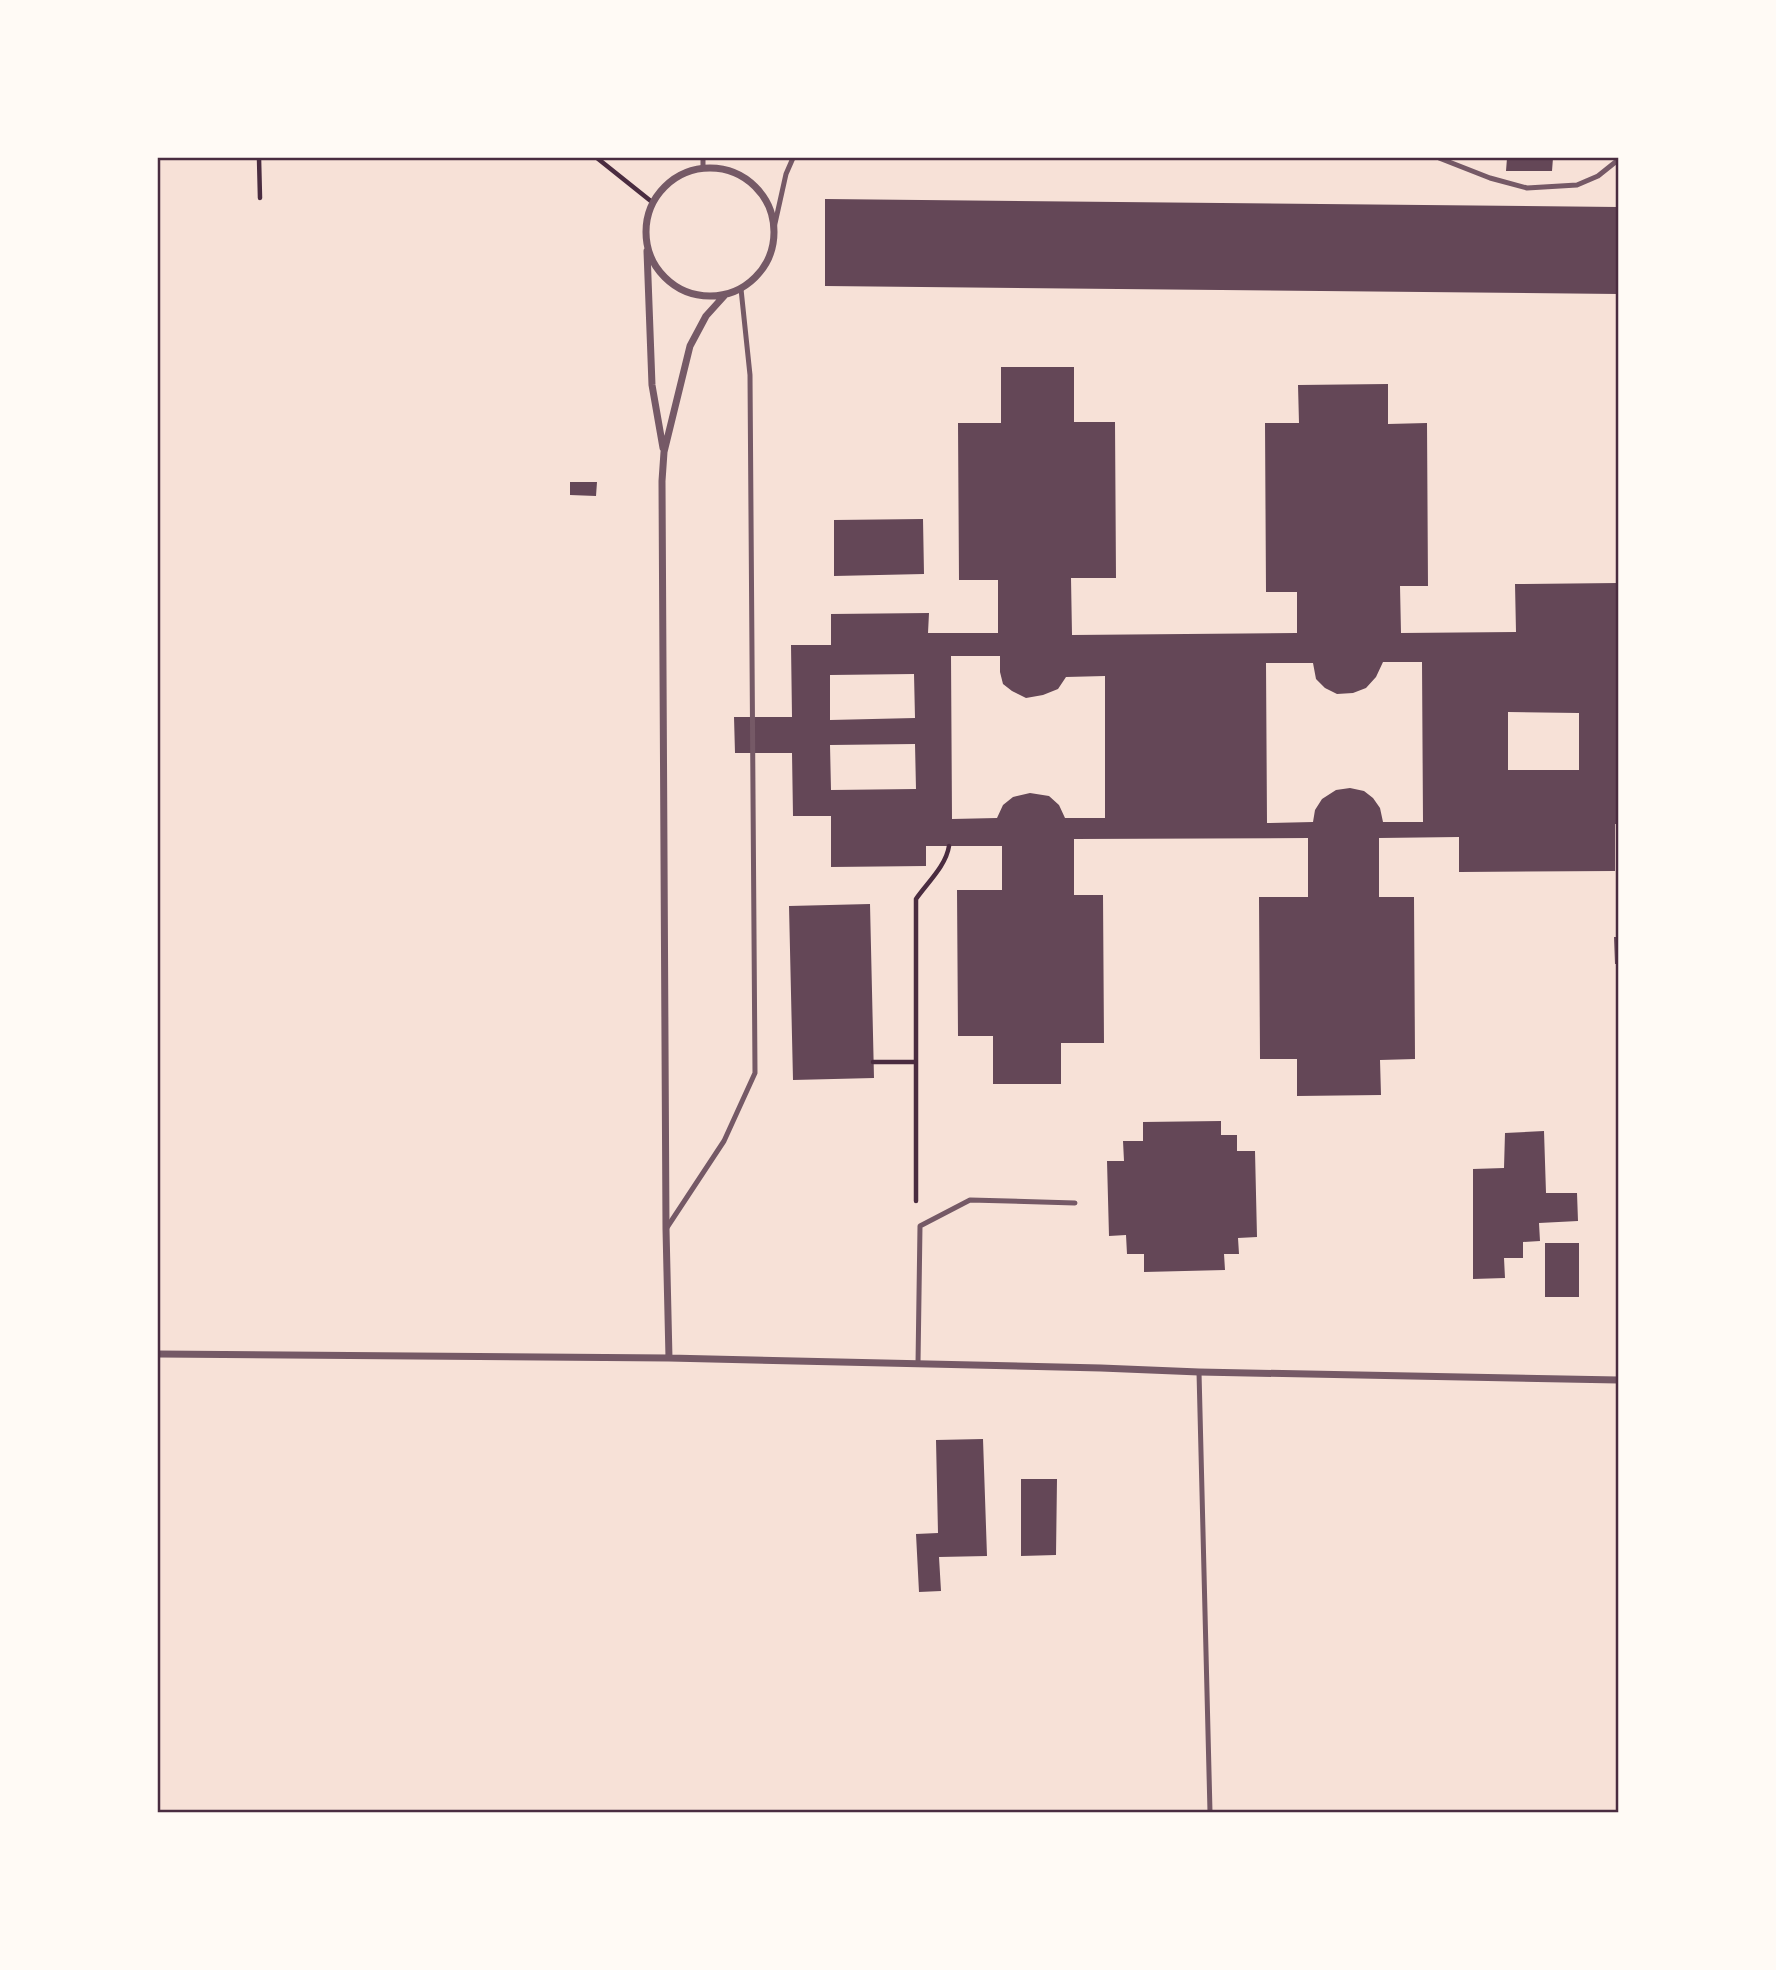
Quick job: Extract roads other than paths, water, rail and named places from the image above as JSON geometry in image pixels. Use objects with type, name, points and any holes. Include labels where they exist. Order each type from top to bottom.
[{"type":"street","points":[[647,244],[654,264],[667,280],[684,292],[704,296],[725,295],[741,289],[755,278],[766,264],[773,247],[774,228],[770,208],[759,190],[743,176],[724,169],[703,168],[682,173],[665,185],[652,202],[646,223],[652,385],[664,452]]},
{"type":"street","points":[[669,1357],[661,504],[664,452],[690,346],[706,316],[725,295]]},
{"type":"street","points":[[158,1354],[669,1357],[1199,1372],[1619,1380]]},
{"type":"lane","points":[[703,158],[703,168]]},
{"type":"lane","points":[[774,228],[786,174],[793,158]]},
{"type":"lane","points":[[1439,158],[1490,178],[1527,188],[1577,185],[1598,176],[1619,160]]},
{"type":"lane","points":[[666,1229],[724,1141],[755,1073],[750,375],[741,289]]},
{"type":"lane","points":[[918,1364],[920,1226],[970,1200],[1075,1203]]},
{"type":"lane","points":[[1199,1372],[1210,1812]]}]
